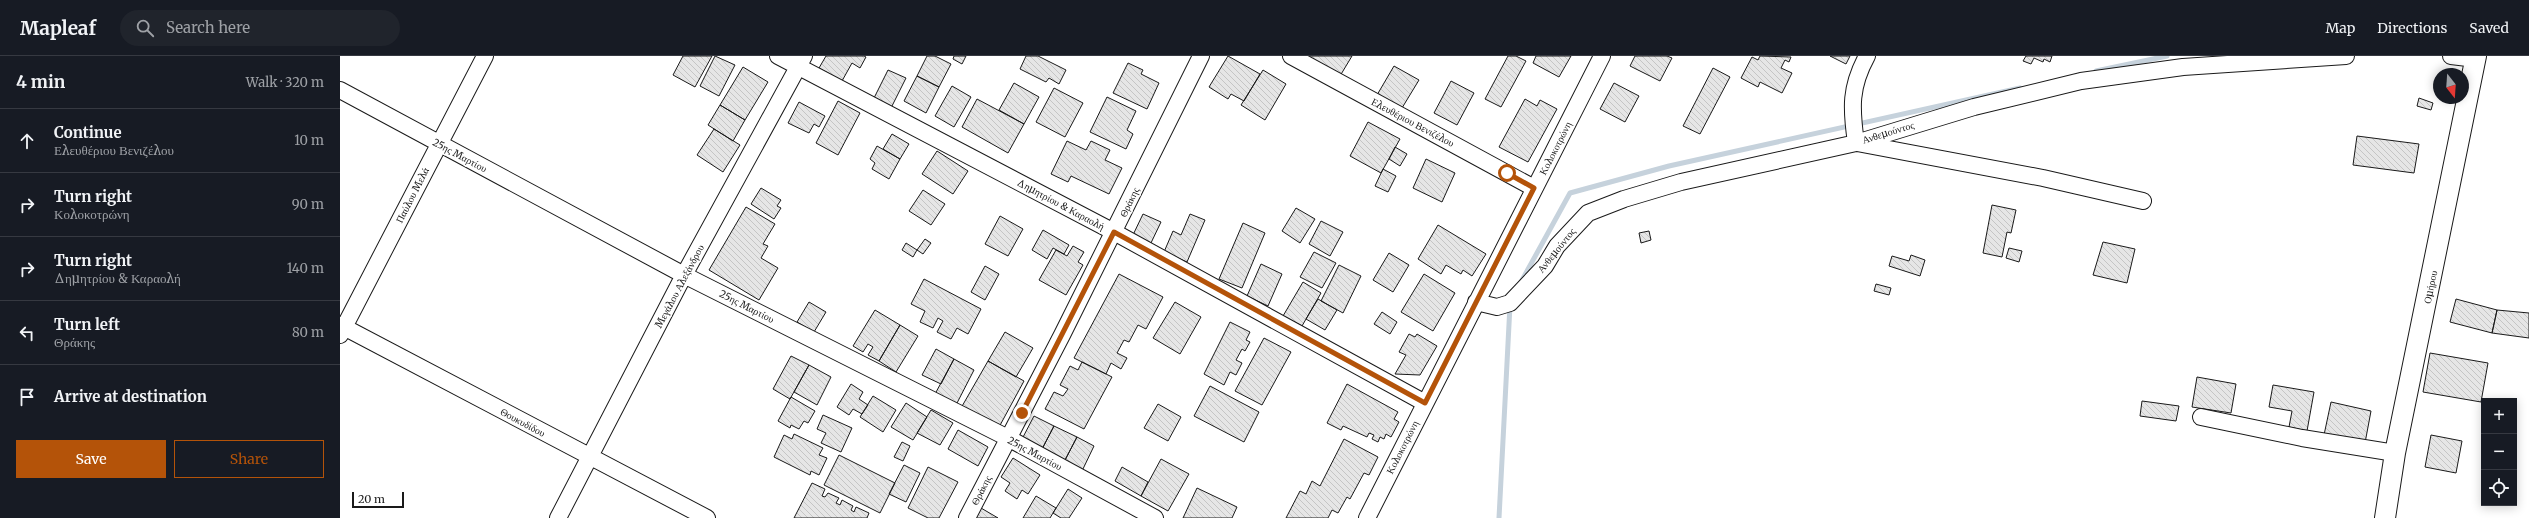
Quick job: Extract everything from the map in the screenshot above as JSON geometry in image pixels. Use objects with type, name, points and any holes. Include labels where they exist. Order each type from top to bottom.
[{"type":"street","name":"Παύλου Μελά","points":[[341,329],[485,56]]},
{"type":"street","name":"Δημητρίου & Καραολή","points":[[778,56],[801,61],[1425,403]]},
{"type":"street","name":"Θράκης","points":[[967,518],[1114,232],[1201,56]]},
{"type":"street","name":"Ελευθέριου Βενιζέλου","points":[[1291,56],[1534,188]]},
{"type":"street","name":"Κολοκοτρώνη","points":[[1366,518],[1602,56]]},
{"type":"street","points":[[1867,56],[1853,89],[1851,111],[1856,143],[2043,178],[2143,201]]},
{"type":"street","name":"Ανθεμούντος","points":[[1476,302],[1497,307],[1510,303],[1545,266],[1557,246],[1588,213],[1624,199],[1681,182],[1856,143],[1974,107],[2081,82],[2183,67],[2346,56]]},
{"type":"street","points":[[2451,56],[2476,57]]},
{"type":"street","name":"Ομήρου","points":[[2385,518],[2395,453],[2449,196],[2476,57]]},
{"type":"street","name":"Μεγάλου Αλεξάνδρου","points":[[558,518],[684,275],[801,61]]},
{"type":"street","name":"25ης Μαρτίου","points":[[340,90],[684,275],[1008,438],[1155,518]]},
{"type":"street","name":"Θουκυδίδου","points":[[341,329],[707,518]]},
{"type":"street","points":[[2201,417],[2302,438],[2395,453]]},
{"type":"building","points":[[683,56],[712,56],[695,87],[673,75]]},
{"type":"building","points":[[715,56],[735,65],[719,96],[700,86]]},
{"type":"building","points":[[826,56],[866,57],[860,68],[852,63],[842,81],[819,68]]},
{"type":"building","points":[[927,56],[935,56],[951,64],[939,87],[917,76]]},
{"type":"building","points":[[954,56],[966,56],[962,64],[953,59]]},
{"type":"building","points":[[1026,56],[1038,56],[1066,70],[1059,84],[1049,78],[1046,82],[1020,69]]},
{"type":"building","points":[[1228,56],[1260,74],[1244,101],[1231,94],[1228,99],[1209,87]]},
{"type":"building","points":[[1304,56],[1352,56],[1340,76]]},
{"type":"building","points":[[1508,56],[1516,56],[1526,61],[1501,107],[1485,99]]},
{"type":"building","points":[[1536,56],[1571,56],[1559,77],[1533,63]]},
{"type":"building","points":[[1635,56],[1667,56],[1672,58],[1660,81],[1630,66]]},
{"type":"building","points":[[1760,56],[1791,57],[1789,62],[1785,60],[1781,68],[1792,73],[1782,93],[1760,82],[1758,87],[1741,78],[1752,57],[1758,60]]},
{"type":"building","points":[[1830,56],[1850,56],[1846,64]]},
{"type":"building","points":[[2026,56],[2052,56],[2050,62],[2044,59],[2043,62],[2034,58],[2031,64],[2023,61]]},
{"type":"building","points":[[1128,63],[1143,70],[1141,74],[1159,83],[1147,109],[1113,93]]},
{"type":"building","points":[[1394,66],[1419,80],[1402,108],[1377,95]]},
{"type":"building","points":[[743,67],[768,82],[745,120],[720,105]]},
{"type":"building","points":[[1713,68],[1730,77],[1700,134],[1683,126]]},
{"type":"building","points":[[888,70],[906,78],[891,108],[873,100]]},
{"type":"building","points":[[1263,70],[1286,84],[1265,120],[1241,105]]},
{"type":"building","points":[[917,76],[939,87],[926,113],[904,101]]},
{"type":"building","points":[[1451,81],[1474,93],[1457,125],[1434,113]]},
{"type":"building","points":[[1014,83],[1039,97],[1024,124],[999,110]]},
{"type":"building","points":[[1614,83],[1639,96],[1625,122],[1600,109]]},
{"type":"building","points":[[952,86],[971,97],[954,127],[935,116]]},
{"type":"building","points":[[1054,88],[1083,103],[1065,137],[1036,122]]},
{"type":"building","points":[[1107,97],[1136,111],[1127,130],[1133,134],[1126,149],[1090,132]]},
{"type":"building","points":[[2419,98],[2433,103],[2431,110],[2417,106]]},
{"type":"building","points":[[977,99],[1024,124],[1008,153],[962,127]]},
{"type":"building","points":[[1525,99],[1537,106],[1540,100],[1557,109],[1528,162],[1499,147]]},
{"type":"building","points":[[838,101],[860,113],[838,155],[816,143]]},
{"type":"building","points":[[799,102],[825,116],[819,127],[814,124],[809,133],[788,123]]},
{"type":"building","points":[[720,105],[745,120],[733,141],[708,125]]},
{"type":"building","points":[[1368,122],[1400,139],[1381,173],[1350,156]]},
{"type":"building","points":[[714,129],[740,145],[723,172],[697,155]]},
{"type":"building","points":[[892,134],[909,144],[900,159],[883,149]]},
{"type":"building","points":[[2357,136],[2419,144],[2414,173],[2353,165]]},
{"type":"building","points":[[1067,141],[1086,150],[1091,141],[1110,150],[1105,160],[1122,168],[1109,194],[1071,176],[1068,182],[1051,174]]},
{"type":"building","points":[[877,146],[900,159],[889,179],[872,169],[875,163],[870,159]]},
{"type":"building","points":[[1395,147],[1407,154],[1400,166],[1389,159]]},
{"type":"building","points":[[937,151],[968,171],[953,194],[922,174]]},
{"type":"building","points":[[1426,159],[1455,173],[1442,202],[1413,188]]},
{"type":"building","points":[[1383,169],[1396,176],[1388,192],[1375,186]]},
{"type":"building","points":[[761,188],[781,200],[777,206],[781,208],[774,219],[751,204]]},
{"type":"building","points":[[923,190],[945,204],[931,225],[909,211]]},
{"type":"building","points":[[1992,205],[2016,210],[2011,233],[2007,232],[2002,257],[1983,253]]},
{"type":"building","points":[[746,207],[775,224],[763,244],[768,246],[761,258],[778,268],[759,300],[709,270]]},
{"type":"building","points":[[1296,208],[1315,219],[1300,243],[1282,231]]},
{"type":"building","points":[[1143,214],[1161,222],[1150,245],[1132,237]]},
{"type":"building","points":[[1190,214],[1205,220],[1187,262],[1164,252],[1173,231],[1181,235]]},
{"type":"building","points":[[1000,216],[1023,229],[1008,256],[985,244]]},
{"type":"building","points":[[1321,221],[1343,232],[1330,256],[1309,244]]},
{"type":"building","points":[[1243,223],[1265,233],[1242,288],[1219,279]]},
{"type":"building","points":[[1438,225],[1486,254],[1472,276],[1463,270],[1461,274],[1446,265],[1441,274],[1418,259]]},
{"type":"building","points":[[1043,230],[1069,245],[1064,254],[1053,248],[1047,259],[1032,250]]},
{"type":"building","points":[[1649,231],[1651,240],[1641,243],[1639,233]]},
{"type":"building","points":[[925,239],[931,243],[923,254],[917,250]]},
{"type":"building","points":[[2103,242],[2135,249],[2127,283],[2093,275]]},
{"type":"building","points":[[906,243],[917,250],[913,257],[902,250]]},
{"type":"building","points":[[1073,246],[1084,252],[1078,262],[1083,265],[1066,295],[1039,280],[1056,250],[1067,256]]},
{"type":"building","points":[[2009,248],[2022,251],[2019,262],[2006,258]]},
{"type":"building","points":[[1314,252],[1336,263],[1322,288],[1300,277]]},
{"type":"building","points":[[1389,253],[1409,265],[1393,292],[1373,280]]},
{"type":"building","points":[[1911,255],[1925,260],[1920,276],[1889,266],[1892,256],[1909,261]]},
{"type":"building","points":[[1261,264],[1282,274],[1268,306],[1247,296]]},
{"type":"building","points":[[1339,265],[1361,276],[1343,313],[1321,301]]},
{"type":"building","points":[[985,266],[999,274],[985,300],[971,292]]},
{"type":"building","points":[[1119,274],[1163,297],[1146,329],[1138,325],[1129,342],[1124,340],[1117,353],[1127,358],[1121,369],[1111,363],[1106,374],[1074,358]]},
{"type":"building","points":[[1424,274],[1455,293],[1433,331],[1401,312]]},
{"type":"building","points":[[924,279],[981,309],[968,334],[957,328],[951,339],[937,332],[943,321],[938,318],[933,328],[920,322],[925,311],[911,304]]},
{"type":"building","points":[[1303,282],[1321,293],[1302,326],[1283,316]]},
{"type":"building","points":[[1876,284],[1891,288],[1889,295],[1874,291]]},
{"type":"building","points":[[1318,299],[1337,310],[1325,330],[1306,319]]},
{"type":"building","points":[[2456,299],[2497,310],[2492,333],[2450,322]]},
{"type":"building","points":[[809,302],[826,312],[814,332],[797,322]]},
{"type":"building","points":[[1175,302],[1201,317],[1180,354],[1153,338]]},
{"type":"building","points":[[875,310],[900,325],[879,361],[868,355],[873,347],[868,344],[863,352],[853,346]]},
{"type":"building","points":[[2497,310],[2529,313],[2529,338],[2492,333]]},
{"type":"building","points":[[1382,312],[1397,322],[1390,334],[1374,324]]},
{"type":"building","points":[[1230,322],[1250,332],[1246,340],[1250,342],[1245,351],[1242,349],[1236,360],[1242,363],[1236,375],[1230,372],[1224,385],[1204,374]]},
{"type":"building","points":[[900,325],[918,336],[896,372],[879,361]]},
{"type":"building","points":[[1005,332],[1033,348],[1016,377],[988,361]]},
{"type":"building","points":[[1409,334],[1415,337],[1417,334],[1437,346],[1420,375],[1395,374],[1406,355],[1399,352]]},
{"type":"building","points":[[1264,338],[1291,352],[1262,405],[1235,391]]},
{"type":"building","points":[[936,349],[954,359],[941,384],[922,375]]},
{"type":"building","points":[[2430,353],[2488,363],[2481,402],[2423,392]]},
{"type":"building","points":[[791,356],[809,365],[790,399],[773,389]]},
{"type":"building","points":[[954,359],[974,370],[956,405],[935,394]]},
{"type":"building","points":[[988,361],[1024,381],[998,429],[961,408]]},
{"type":"building","points":[[1082,362],[1112,377],[1084,429],[1045,409],[1054,392],[1063,396],[1068,389],[1060,385],[1070,366],[1078,370]]},
{"type":"building","points":[[809,365],[831,377],[817,405],[794,392]]},
{"type":"building","points":[[2197,377],[2236,384],[2231,413],[2192,407]]},
{"type":"building","points":[[851,384],[863,392],[859,399],[868,405],[862,414],[853,409],[849,415],[837,407]]},
{"type":"building","points":[[1347,384],[1398,412],[1394,419],[1399,422],[1391,437],[1386,434],[1384,439],[1380,437],[1378,442],[1372,439],[1374,435],[1369,433],[1367,437],[1343,426],[1341,430],[1327,423]]},
{"type":"building","points":[[2273,385],[2314,392],[2307,431],[2289,427],[2292,411],[2269,407]]},
{"type":"building","points":[[1210,386],[1259,412],[1244,442],[1194,416]]},
{"type":"building","points":[[873,396],[896,410],[883,432],[860,417]]},
{"type":"building","points":[[791,397],[815,411],[808,423],[804,421],[799,429],[791,425],[790,428],[778,421]]},
{"type":"building","points":[[2142,401],[2179,406],[2176,421],[2140,416]]},
{"type":"building","points":[[2331,402],[2371,411],[2365,443],[2324,435]]},
{"type":"building","points":[[906,403],[927,417],[913,440],[891,427]]},
{"type":"building","points":[[1158,404],[1181,417],[1168,441],[1144,428]]},
{"type":"building","points":[[931,410],[953,423],[940,445],[917,433]]},
{"type":"building","points":[[823,415],[852,428],[841,452],[821,443],[826,433],[817,429]]},
{"type":"building","points":[[1034,416],[1054,426],[1041,451],[1021,441]]},
{"type":"building","points":[[1054,426],[1077,437],[1064,462],[1041,451]]},
{"type":"building","points":[[958,430],[988,447],[978,466],[948,449]]},
{"type":"building","points":[[794,434],[823,448],[819,455],[827,458],[819,475],[811,471],[810,475],[774,457],[784,435],[792,439]]},
{"type":"building","points":[[2431,435],[2462,441],[2456,473],[2425,467]]},
{"type":"building","points":[[1077,437],[1094,446],[1082,471],[1064,462]]},
{"type":"building","points":[[1344,439],[1378,457],[1369,475],[1364,473],[1350,499],[1347,497],[1338,513],[1332,510],[1328,518],[1286,518],[1300,491],[1306,494],[1312,481],[1320,486]]},
{"type":"building","points":[[902,442],[910,446],[903,461],[894,457]]},
{"type":"building","points":[[839,455],[895,483],[880,513],[824,485]]},
{"type":"building","points":[[1013,458],[1040,475],[1028,494],[1022,490],[1017,499],[1005,491],[1010,483],[1001,477]]},
{"type":"building","points":[[1161,459],[1189,474],[1168,511],[1141,496]]},
{"type":"building","points":[[904,465],[920,473],[906,502],[889,494]]},
{"type":"building","points":[[928,467],[958,482],[939,518],[928,518],[908,508]]},
{"type":"building","points":[[1122,467],[1148,482],[1141,496],[1115,481]]},
{"type":"building","points":[[812,483],[825,489],[822,496],[825,497],[828,493],[839,498],[836,503],[840,505],[842,500],[853,506],[851,510],[854,512],[856,507],[869,513],[867,518],[794,518]]},
{"type":"building","points":[[1197,488],[1237,507],[1232,518],[1183,518]]},
{"type":"building","points":[[1068,489],[1082,498],[1069,518],[1061,518],[1053,513]]},
{"type":"building","points":[[1036,496],[1056,508],[1050,518],[1023,518]]},
{"type":"building","points":[[981,508],[998,518],[975,518]]},
{"type":"waterway","points":[[2096,71],[2167,56]]},
{"type":"waterway","points":[[1521,282],[1570,193],[1669,166],[2020,88]]},
{"type":"waterway","points":[[1499,518],[1510,305]]},
{"type":"route","points":[[1022,413],[1114,232],[1425,403],[1534,188],[1507,173]]}]
